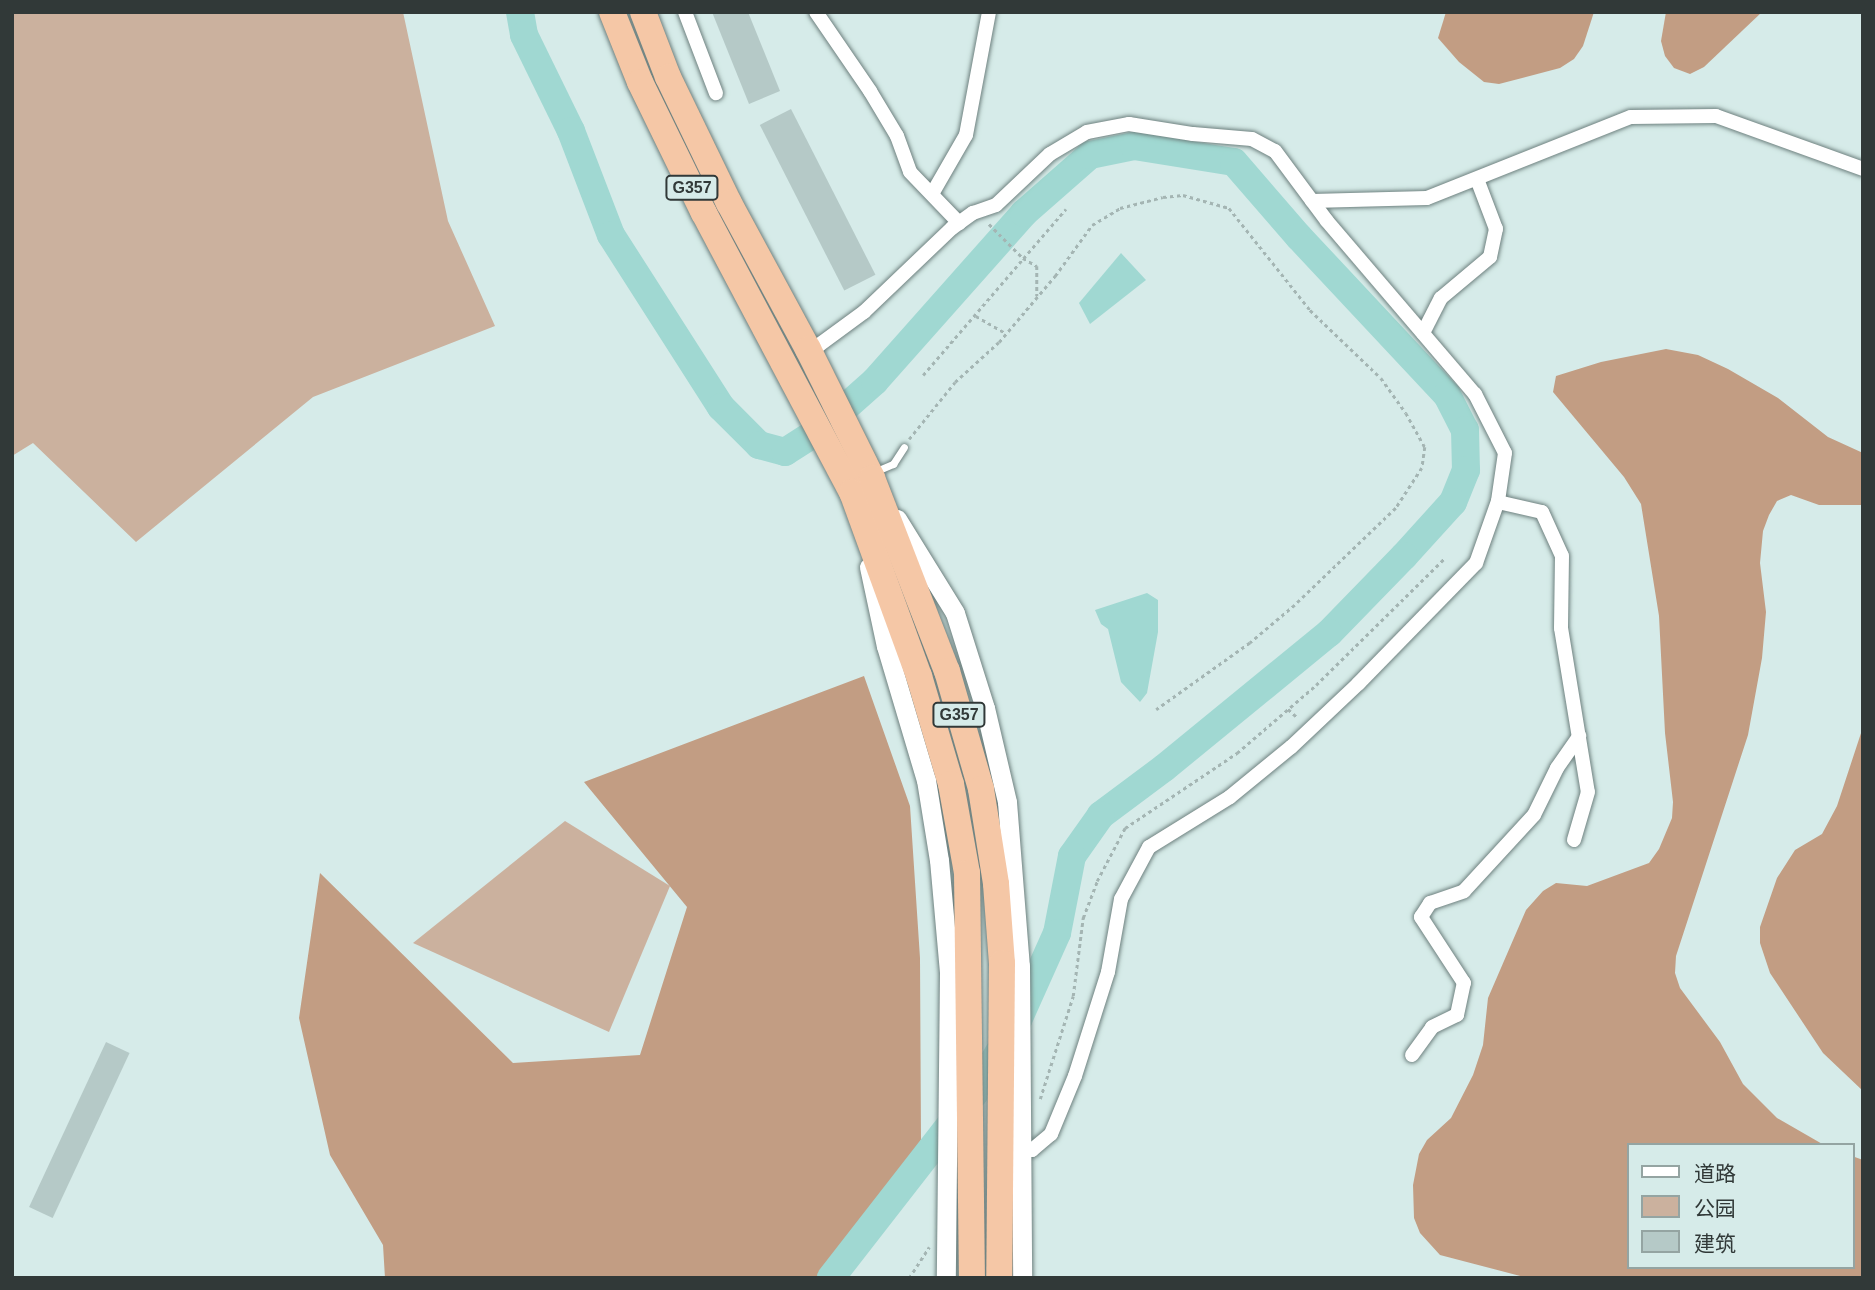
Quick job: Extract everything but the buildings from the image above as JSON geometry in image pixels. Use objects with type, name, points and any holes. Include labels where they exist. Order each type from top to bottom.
[{"type":"highway","name":"G357","points":[[612,12],[640,82],[782,360],[865,481],[951,784],[967,873],[972,1278]]},
{"type":"highway","name":"G357","points":[[643,12],[668,77],[808,349],[947,671],[981,789],[1011,964],[998,1205],[999,1278]]},
{"type":"street","points":[[685,12],[716,93]]},
{"type":"street","points":[[816,12],[897,136],[910,172],[959,223]]},
{"type":"street","points":[[932,194],[966,135],[989,12]]},
{"type":"street","points":[[1312,201],[1427,198],[1631,117],[1716,116],[1863,169]]},
{"type":"street","points":[[808,349],[819,345],[864,312],[959,223],[973,213],[996,205],[1050,154],[1087,132],[1129,124],[1193,134],[1252,139],[1275,151],[1312,201],[1475,394],[1505,453],[1498,502],[1476,563],[1359,683],[1291,747],[1230,797],[1149,846],[1121,899],[1108,972],[1076,1076],[1051,1134],[1032,1150],[1023,1150]]},
{"type":"street","points":[[1423,332],[1441,298],[1490,257],[1496,229],[1477,179]]},
{"type":"street","points":[[865,481],[886,646],[926,779],[939,860],[948,973],[946,1278]]},
{"type":"street","points":[[1498,502],[1542,512],[1562,556],[1562,628],[1588,792],[1574,840]]},
{"type":"street","points":[[1412,1055],[1432,1027],[1457,1015],[1464,983],[1421,917],[1430,903],[1464,891],[1534,815],[1557,768],[1579,736]]},
{"type":"street","points":[[1011,964],[1023,1150],[1022,1278]]},
{"type":"lane","points":[[865,481],[892,464],[904,447]]},
{"type":"path","points":[[904,447],[955,382],[1006,333],[1092,225],[1121,208],[1183,195],[1229,208],[1310,310],[1381,378],[1406,413],[1425,447],[1422,468],[1396,508],[1295,605],[1251,643],[1156,710]]},
{"type":"path","points":[[923,375],[1066,209]]},
{"type":"path","points":[[993,228],[1023,258],[1037,266],[1037,296]]},
{"type":"path","points":[[976,316],[1006,333]]},
{"type":"green space","points":[[12,12],[403,12],[448,221],[495,326],[313,397],[136,542],[33,443],[12,456]]},
{"type":"green space","points":[[565,821],[670,886],[609,1032],[413,943]]},
{"type":"shaded area","points":[[1446,12],[1594,12],[1583,46],[1574,59],[1560,68],[1499,84],[1484,82],[1459,62],[1438,38]]},
{"type":"shaded area","points":[[1666,12],[1762,12],[1704,67],[1690,74],[1674,68],[1665,56],[1661,41]]},
{"type":"shaded area","points":[[1666,349],[1698,355],[1778,398],[1828,437],[1863,453],[1863,505],[1819,505],[1791,495],[1777,501],[1763,531],[1760,563],[1766,612],[1762,658],[1748,735],[1676,956],[1675,973],[1680,988],[1720,1042],[1743,1084],[1777,1118],[1821,1143],[1626,1143],[1626,1269],[1854,1269],[1854,1157],[1863,1160],[1863,1278],[1528,1278],[1440,1255],[1420,1233],[1414,1218],[1413,1185],[1419,1154],[1427,1140],[1451,1118],[1473,1075],[1483,1045],[1488,998],[1526,910],[1543,891],[1556,883],[1587,886],[1649,863],[1659,849],[1672,818],[1659,616],[1641,504],[1624,477],[1553,392],[1556,376],[1601,362]]},
{"type":"shaded area","points":[[864,676],[910,806],[920,958],[921,1140],[847,1260],[831,1278],[385,1278],[383,1245],[330,1155],[299,1018],[320,873],[513,1063],[640,1055],[687,907],[584,782]]},
{"type":"shaded area","points":[[1863,727],[1863,1091],[1823,1053],[1770,973],[1760,943],[1760,927],[1777,878],[1795,850],[1822,834],[1837,806]]},
{"type":"water","points":[[1121,253],[1146,280],[1090,324],[1079,303]]},
{"type":"water","points":[[1147,593],[1158,600],[1158,632],[1147,693],[1140,702],[1121,682],[1108,629],[1101,624],[1095,610]]},
{"type":"waterway","points":[[520,12],[524,35],[571,131],[611,235],[721,407],[759,445],[785,452],[821,429],[875,381],[1024,213],[1090,155],[1134,146],[1234,162],[1299,237],[1447,395],[1465,430],[1466,470],[1453,502],[1404,556],[1329,633],[1164,768],[1101,815],[1072,856],[1057,933],[1018,1020],[974,1094],[831,1278]]}]
